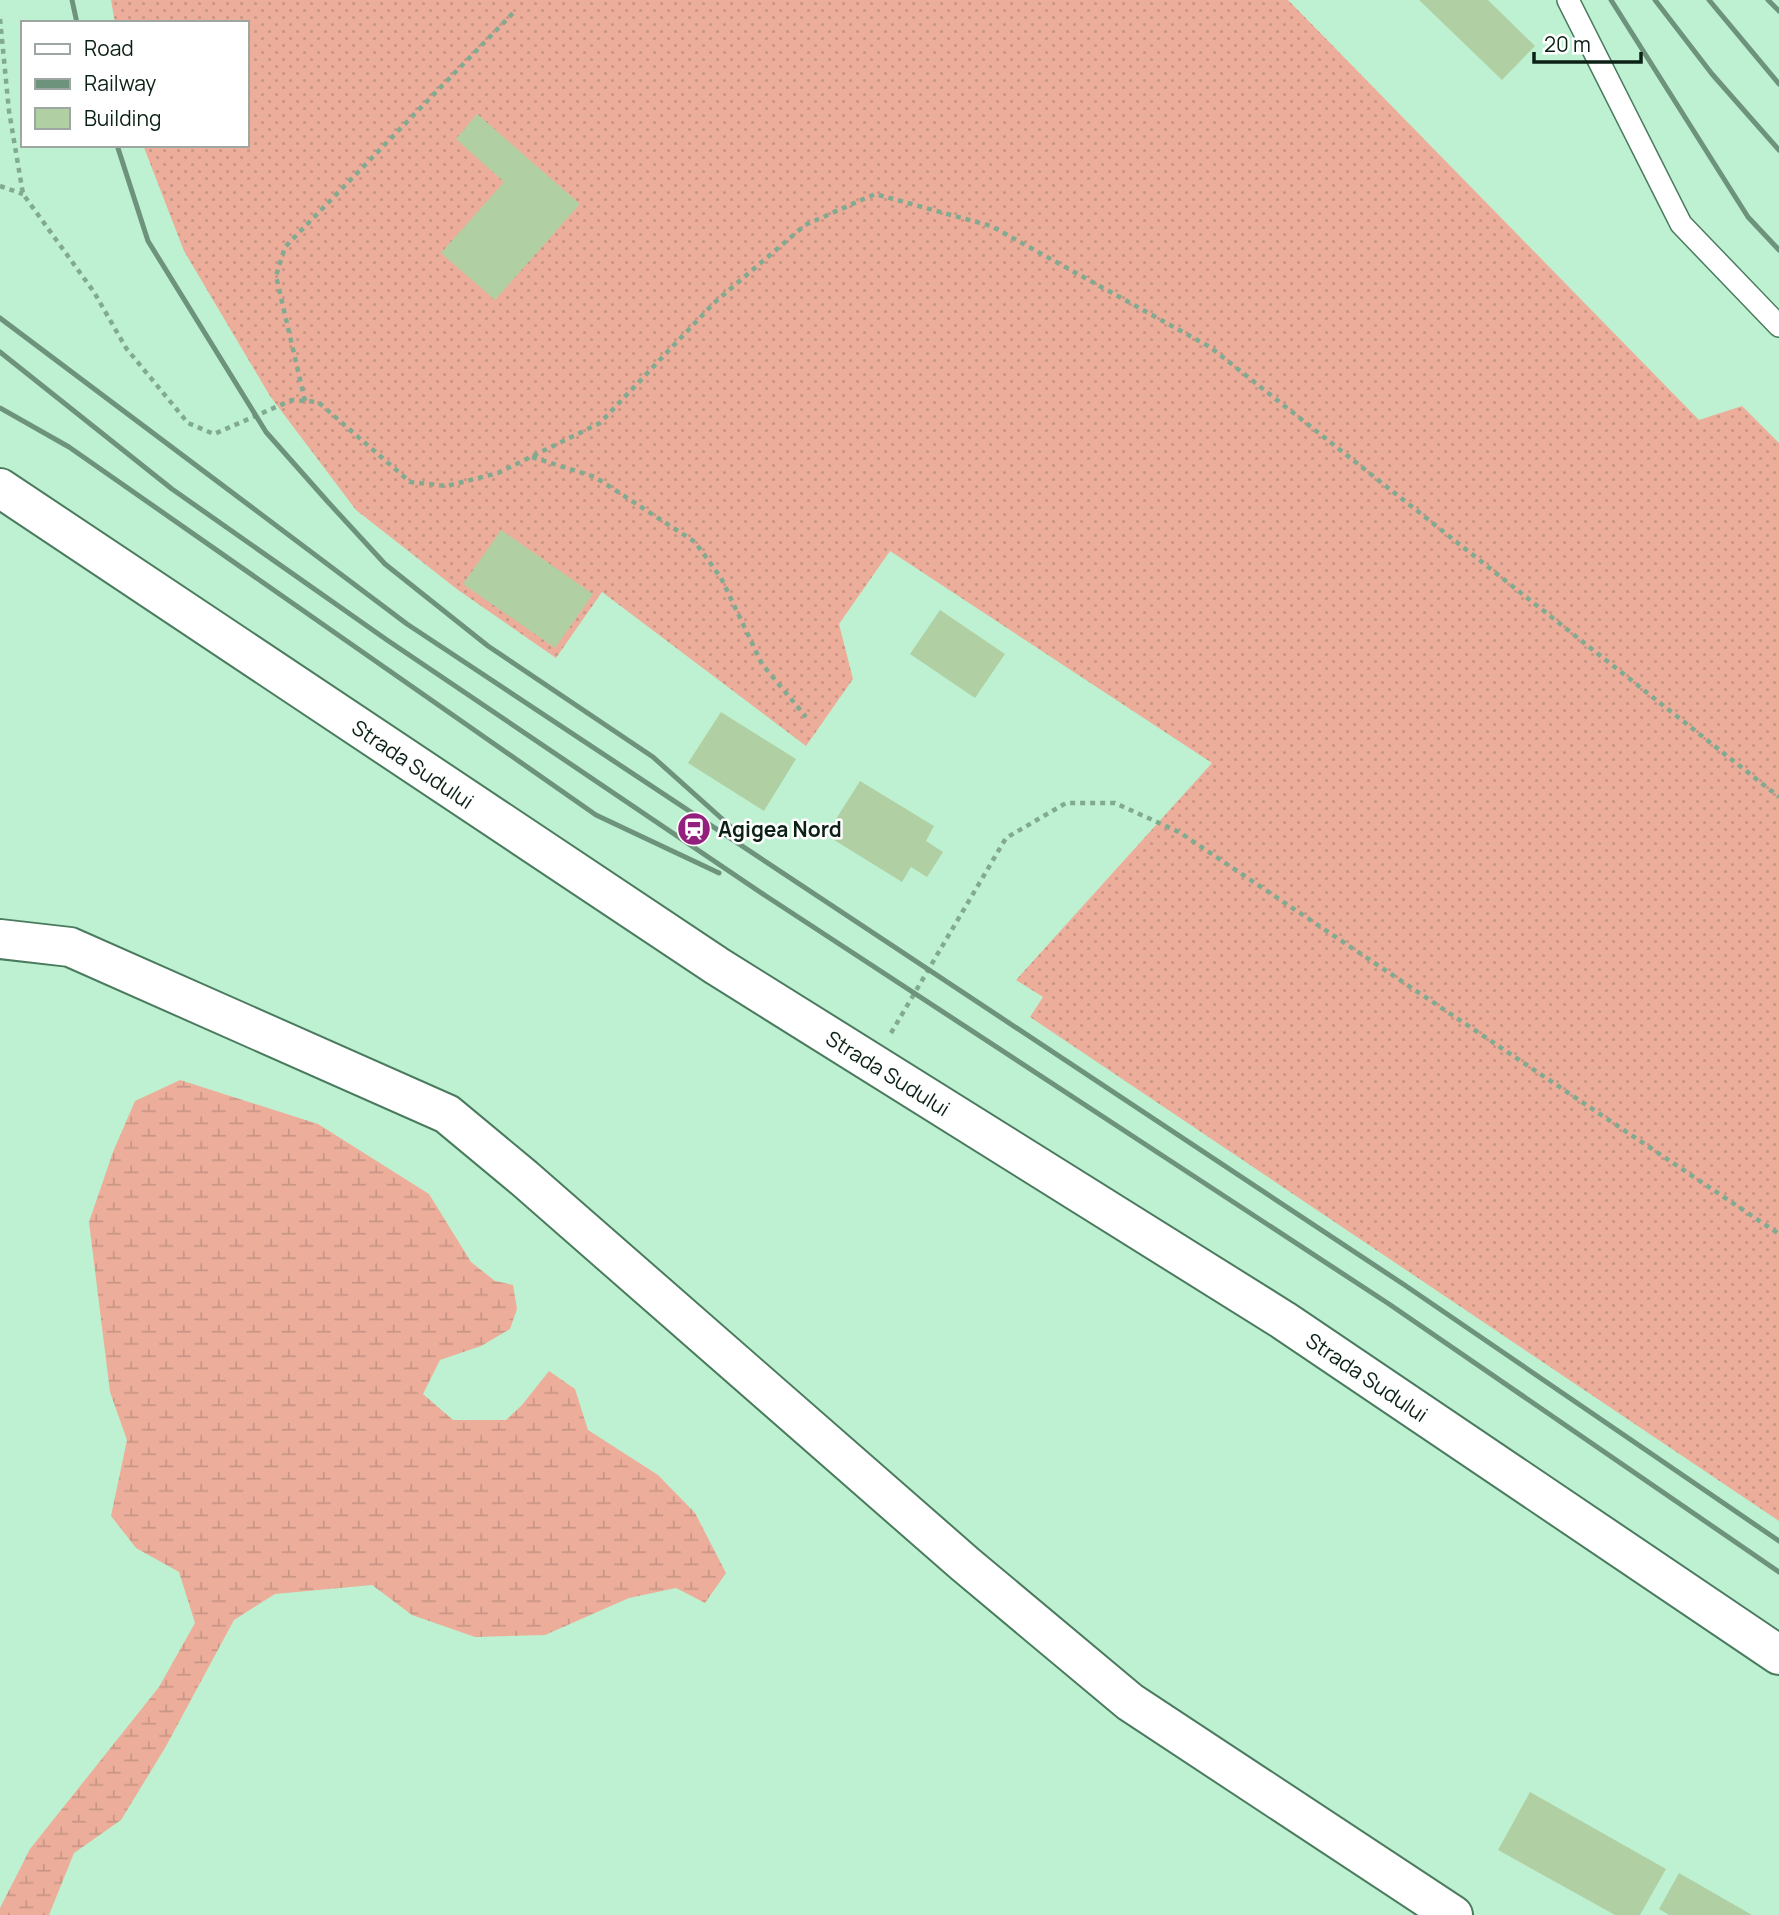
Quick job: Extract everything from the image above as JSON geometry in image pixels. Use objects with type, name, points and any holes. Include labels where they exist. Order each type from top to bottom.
[{"type":"street","name":"Strada Sudului","points":[[0,488],[718,966],[1283,1320],[1779,1655]]},
{"type":"street","points":[[0,939],[70,947],[447,1114],[524,1178],[965,1564],[1130,1702],[1453,1915]]},
{"type":"lane","points":[[1568,0],[1681,224],[1779,326]]},
{"type":"path","points":[[305,401],[276,276],[285,247],[516,10]]},
{"type":"path","points":[[0,19],[9,111],[23,194],[94,292],[126,348],[188,423],[214,434],[292,400],[318,402],[410,482],[447,486],[498,472],[600,423],[714,303],[805,225],[875,194],[991,226],[1210,347],[1779,797]]},
{"type":"path","points":[[0,186],[23,194]]},
{"type":"path","points":[[531,457],[595,477],[695,542],[721,578],[762,664],[806,717]]},
{"type":"path","points":[[873,1063],[1006,838],[1066,803],[1115,803],[1179,832],[1779,1234]]},
{"type":"green space","points":[[111,0],[1288,0],[1699,420],[1742,406],[1779,443],[1779,1521],[1030,1017],[1043,997],[1016,980],[1212,763],[890,551],[839,624],[853,679],[806,746],[602,592],[556,658],[458,590],[356,510],[270,396],[184,251],[144,147],[248,147],[248,21],[115,21]]},
{"type":"green space","points":[[180,1080],[318,1124],[429,1194],[471,1262],[495,1281],[513,1285],[517,1309],[510,1329],[481,1346],[440,1360],[423,1394],[453,1420],[506,1420],[522,1405],[549,1371],[575,1389],[588,1430],[658,1475],[695,1513],[726,1573],[705,1603],[676,1588],[629,1598],[545,1635],[475,1637],[412,1615],[372,1585],[275,1594],[234,1620],[165,1748],[121,1820],[74,1853],[49,1915],[0,1915],[0,1908],[30,1849],[159,1687],[195,1623],[179,1572],[136,1548],[111,1516],[127,1440],[110,1392],[89,1222],[113,1152],[135,1101]]},
{"type":"building","points":[[1419,0],[1488,0],[1535,46],[1502,80]]},
{"type":"building","points":[[477,114],[580,204],[495,300],[441,253],[504,182],[456,139]]},
{"type":"building","points":[[501,530],[593,594],[555,648],[463,584]]},
{"type":"building","points":[[940,610],[1005,654],[975,698],[910,654]]},
{"type":"building","points":[[721,712],[796,759],[764,811],[688,763]]},
{"type":"building","points":[[860,781],[934,826],[926,841],[943,852],[927,877],[911,867],[902,882],[826,835]]},
{"type":"building","points":[[1530,1792],[1666,1869],[1640,1915],[1615,1915],[1498,1850]]},
{"type":"building","points":[[1679,1873],[1752,1915],[1669,1915],[1659,1909]]},
{"type":"railway","points":[[72,0],[77,21]]},
{"type":"railway","points":[[1611,0],[1748,217],[1779,250]]},
{"type":"railway","points":[[1655,0],[1712,74],[1779,150]]},
{"type":"railway","points":[[1709,0],[1779,84]]},
{"type":"railway","points":[[1768,0],[1779,11]]},
{"type":"railway","points":[[118,147],[148,241],[266,432],[328,502],[385,564],[488,646],[653,757],[739,834]]},
{"type":"railway","points":[[0,318],[407,624],[1406,1286],[1779,1541]]},
{"type":"railway","points":[[0,352],[172,489],[387,640],[766,896],[1389,1304],[1779,1572]]},
{"type":"railway","points":[[0,408],[69,447],[596,815],[719,873]]},
{"type":"place","name":"Agigea Nord","points":[[694,829]]}]
